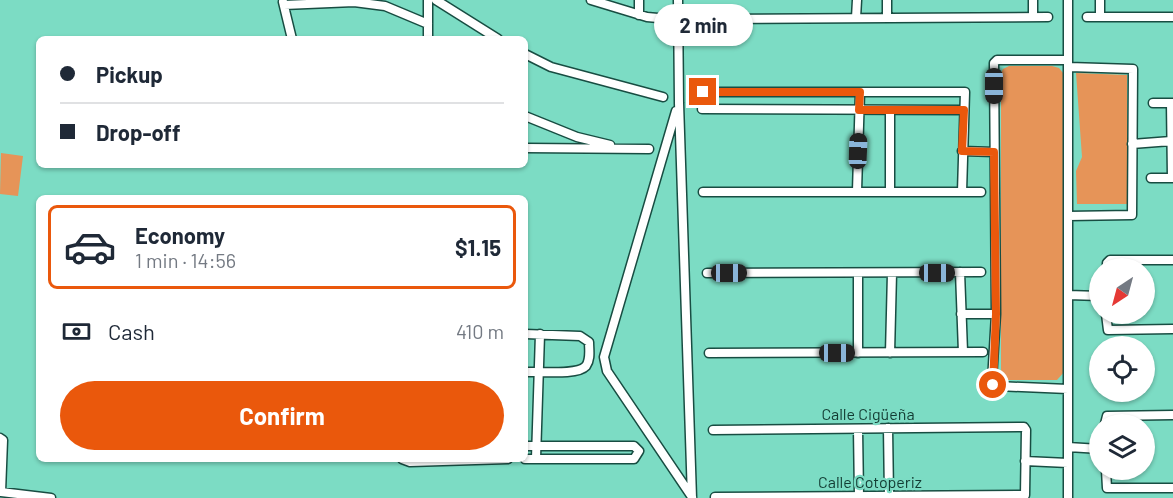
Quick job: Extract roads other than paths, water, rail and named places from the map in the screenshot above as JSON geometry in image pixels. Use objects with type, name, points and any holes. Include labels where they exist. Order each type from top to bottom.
[{"type":"street","points":[[428,0],[428,36]]},
{"type":"street","points":[[436,0],[493,36]]},
{"type":"street","points":[[591,0],[639,15],[658,18]]},
{"type":"street","points":[[639,0],[639,15]]},
{"type":"street","points":[[678,0],[679,103],[692,497]]},
{"type":"street","points":[[856,18],[857,0]]},
{"type":"street","points":[[887,0],[887,18]]},
{"type":"street","points":[[1033,0],[1033,17]]},
{"type":"street","points":[[1068,0],[1068,498]]},
{"type":"street","points":[[1100,0],[1100,17]]},
{"type":"street","points":[[291,36],[283,3],[354,2],[385,6],[428,24]]},
{"type":"street","points":[[701,19],[1048,17]]},
{"type":"street","points":[[1087,17],[1173,17]]},
{"type":"street","points":[[528,56],[551,67],[663,97]]},
{"type":"street","points":[[1068,216],[1132,215],[1132,69],[1069,63],[995,61],[996,314],[993,385],[1068,389]]},
{"type":"street","points":[[703,92],[965,92],[962,192]]},
{"type":"street","points":[[857,191],[860,92]]},
{"type":"street","points":[[679,103],[604,357],[607,371],[692,497]]},
{"type":"street","points":[[1151,178],[1172,178],[1172,103],[1153,103]]},
{"type":"street","points":[[702,109],[964,110]]},
{"type":"street","points":[[890,110],[890,191]]},
{"type":"street","points":[[528,117],[577,137],[626,148]]},
{"type":"street","points":[[1132,144],[1171,141]]},
{"type":"street","points":[[528,148],[649,149]]},
{"type":"street","points":[[962,151],[994,152]]},
{"type":"street","points":[[703,192],[981,192]]},
{"type":"street","points":[[1155,260],[1173,260]]},
{"type":"street","points":[[960,272],[963,352]]},
{"type":"street","points":[[707,273],[981,272]]},
{"type":"street","points":[[858,273],[858,353]]},
{"type":"street","points":[[890,353],[892,273]]},
{"type":"street","points":[[1068,296],[1089,296]]},
{"type":"street","points":[[961,314],[996,314]]},
{"type":"street","points":[[1107,324],[1108,330],[1173,330]]},
{"type":"street","points":[[528,334],[580,336],[589,342],[590,355],[587,365],[577,372],[528,372]]},
{"type":"street","points":[[536,458],[540,334]]},
{"type":"street","points":[[709,353],[983,352]]},
{"type":"street","points":[[590,355],[604,357]]},
{"type":"street","points":[[1155,415],[1173,415]]},
{"type":"street","name":"Calle Cigüeña","points":[[713,430],[1024,427],[1025,461]]},
{"type":"street","points":[[888,428],[889,496]]},
{"type":"street","points":[[858,429],[859,496]]},
{"type":"street","points":[[0,438],[3,440],[1,492],[51,498]]},
{"type":"street","points":[[528,446],[634,446],[639,451],[634,459],[528,459]]},
{"type":"street","points":[[1068,447],[1089,448]]},
{"type":"street","points":[[1025,461],[1068,463]]},
{"type":"street","name":"Calle Cotoperiz","points":[[715,497],[1025,495],[1025,461]]},
{"type":"street","points":[[1107,480],[1107,488],[1173,488]]}]
